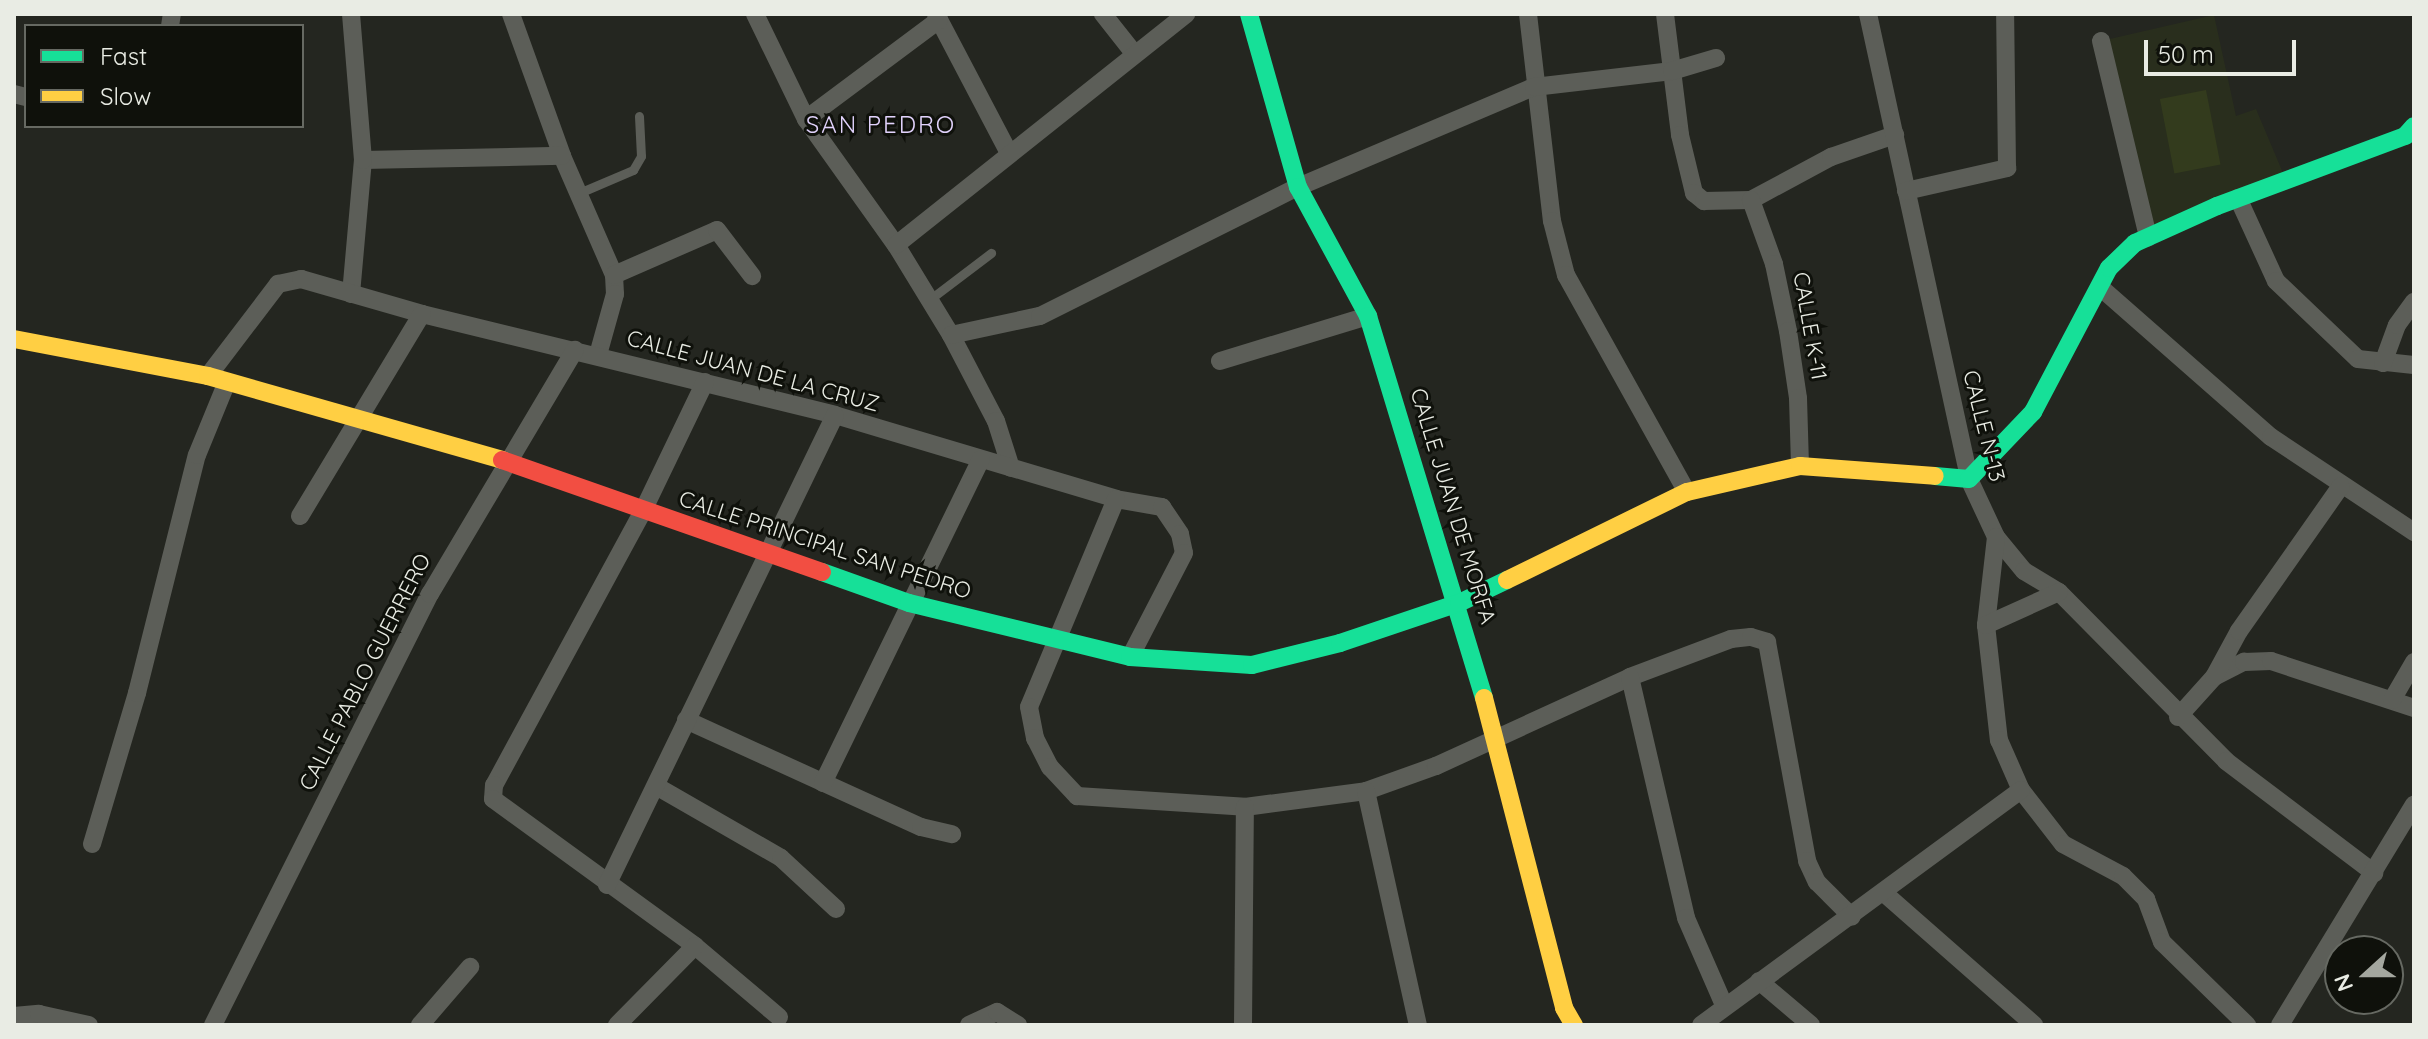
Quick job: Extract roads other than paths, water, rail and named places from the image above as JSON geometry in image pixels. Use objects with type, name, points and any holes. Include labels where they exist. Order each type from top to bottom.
[{"type":"street","points":[[351,14],[363,160],[351,294]]},
{"type":"street","points":[[511,14],[562,156],[614,275],[615,294],[598,355]]},
{"type":"street","points":[[755,14],[806,119],[896,245],[951,335],[996,421],[1011,468]]},
{"type":"street","points":[[1103,14],[1133,52]]},
{"type":"street","points":[[896,245],[1133,52],[1186,14]]},
{"type":"street","name":"CALLE JUAN DE MORFA","points":[[1249,14],[1298,187],[1368,316],[1498,737],[1564,1008],[1574,1025]]},
{"type":"street","points":[[1528,14],[1534,87],[1552,221],[1566,275],[1687,492]]},
{"type":"street","points":[[1665,14],[1694,193],[1704,201],[1751,200],[1831,157],[1895,135]]},
{"type":"street","name":"CALLE N-13","points":[[1868,14],[1969,479],[1996,537],[2024,571],[2059,592],[2178,717],[2315,833],[2374,873]]},
{"type":"street","points":[[1906,191],[2007,168],[2005,14]]},
{"type":"street","points":[[806,119],[938,17],[1009,153]]},
{"type":"street","points":[[2101,41],[2148,237]]},
{"type":"street","points":[[951,335],[1040,316],[1298,187],[1534,87],[1672,71],[1716,58]]},
{"type":"street","points":[[1969,479],[2033,412],[2109,268],[2148,237],[2238,198],[2405,136],[2414,126]]},
{"type":"street","points":[[363,160],[562,156]]},
{"type":"street","points":[[2238,198],[2276,281],[2358,359],[2414,365]]},
{"type":"street","name":"CALLE K-11","points":[[1751,200],[1774,264],[1788,331],[1798,398],[1800,466]]},
{"type":"street","points":[[614,275],[717,230],[752,276]]},
{"type":"street","name":"CALLE JUAN DE LA CRUZ","points":[[208,376],[278,284],[301,279],[422,314],[835,415],[1116,499],[1162,507],[1180,534],[1184,553],[1130,657]]},
{"type":"street","points":[[2100,287],[2271,437],[2414,532]]},
{"type":"street","points":[[2383,363],[2397,325],[2414,302]]},
{"type":"street","points":[[300,516],[422,314]]},
{"type":"street","points":[[1220,361],[1368,316]]},
{"type":"street","name":"CALLE PRINCIPAL SAN PEDRO","points":[[14,339],[208,376],[355,421],[507,461],[909,603],[1130,657],[1252,665],[1340,643],[1459,603],[1687,492],[1800,466],[1969,479]]},
{"type":"street","name":"CALLE PABLO GUERRERO","points":[[213,1025],[430,594],[575,350]]},
{"type":"street","points":[[92,844],[133,707],[197,455],[227,382]]},
{"type":"street","points":[[705,382],[643,511],[494,785],[493,799],[607,885],[695,946],[779,1017]]},
{"type":"street","points":[[607,885],[835,415]]},
{"type":"street","points":[[823,783],[981,459]]},
{"type":"street","points":[[2178,717],[2214,677],[2239,631],[2341,486]]},
{"type":"street","points":[[1116,499],[1029,707],[1035,738],[1050,767],[1077,796],[1245,807],[1366,791],[1498,737],[1630,677],[1731,639],[1767,642],[1807,861],[1817,882],[1852,917]]},
{"type":"street","points":[[1996,537],[1986,625],[1999,740],[2021,790],[2063,844],[2123,876],[2146,899],[2162,942],[2247,1025]]},
{"type":"street","points":[[1986,625],[2059,592]]},
{"type":"street","points":[[2214,677],[2244,662],[2271,661],[2414,708]]},
{"type":"street","points":[[2392,700],[2414,662]]},
{"type":"street","points":[[1630,677],[1686,918],[1724,1005]]},
{"type":"street","points":[[686,720],[921,827],[952,834]]},
{"type":"street","points":[[656,786],[781,858],[836,909]]},
{"type":"street","points":[[1701,1025],[1724,1005],[1852,917],[2021,790]]},
{"type":"street","points":[[1366,791],[1418,1025]]},
{"type":"street","points":[[2280,1025],[2374,873],[2409,829],[2414,805]]},
{"type":"street","points":[[1243,1025],[1245,807]]},
{"type":"street","points":[[1884,893],[2034,1025]]},
{"type":"street","points":[[617,1025],[695,946]]},
{"type":"street","points":[[420,1025],[470,967]]},
{"type":"street","points":[[1759,981],[1811,1025]]},
{"type":"street","points":[[969,1025],[997,1012],[1018,1025]]},
{"type":"street","points":[[14,1016],[39,1014],[89,1025]]},
{"type":"lane","points":[[579,193],[633,170],[641,156],[639,116]]},
{"type":"lane","points":[[929,300],[991,253]]},
{"type":"district","name":"SAN PEDRO","points":[[881,125]]}]
